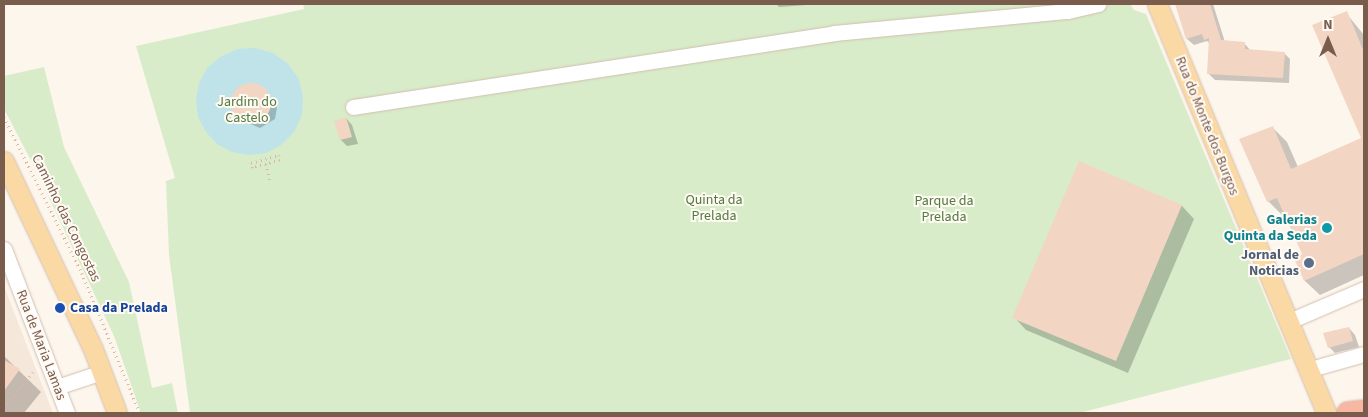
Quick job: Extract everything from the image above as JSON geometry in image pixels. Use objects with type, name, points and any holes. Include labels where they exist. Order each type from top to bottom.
[{"type":"highway","points":[[1348,413],[1364,411]]},
{"type":"main road","name":"Rua do Monte dos Burgos","points":[[1157,4],[1326,413]]},
{"type":"main road","points":[[4,161],[102,372],[118,413]]},
{"type":"street","points":[[353,107],[834,32],[1068,11],[1098,4]]},
{"type":"street","name":"Rua de Maria Lamas","points":[[4,249],[7,270],[67,413]]},
{"type":"street","points":[[1287,322],[1364,289]]},
{"type":"street","points":[[1308,370],[1364,354]]},
{"type":"street","points":[[57,387],[102,372]]},
{"type":"path","name":"Caminho das Congostas","points":[[4,118],[82,273],[140,413]]},
{"type":"path","points":[[279,155],[280,160],[266,164],[252,168],[251,163],[279,155]]},
{"type":"path","points":[[266,164],[270,180]]},
{"type":"path","points":[[4,408],[45,357]]},
{"type":"shaded area","points":[[4,286],[53,413],[4,413]]},
{"type":"green space","name":"Quinta da Prelada","points":[[303,4],[1130,4],[1134,10],[1146,14],[1291,359],[1079,413],[190,413],[169,255],[166,181],[175,178],[136,46],[304,9]]},
{"type":"green space","points":[[44,67],[64,147],[129,282],[152,388],[172,383],[178,413],[141,413],[114,336],[36,170],[4,109],[4,76]]},
{"type":"water","points":[[255,48],[273,53],[288,64],[299,79],[303,97],[302,115],[294,132],[281,145],[266,153],[249,155],[232,152],[217,144],[206,132],[198,117],[196,100],[199,83],[207,68],[220,57],[237,49]],"holes":[[[252,83],[265,88],[271,99],[269,112],[253,122],[236,115],[232,103],[240,87]]]},
{"type":"building","points":[[1175,4],[1210,4],[1221,40],[1245,42],[1245,49],[1285,52],[1283,78],[1207,74],[1209,38],[1204,40],[1202,34],[1186,39]]},
{"type":"building","name":"Galerias Quinta da Seda","points":[[1347,11],[1364,52],[1364,254],[1304,281],[1294,258],[1302,254],[1277,198],[1267,202],[1239,139],[1273,126],[1291,169],[1361,138],[1312,25]]},
{"type":"building","points":[[251,83],[265,89],[271,103],[265,117],[251,123],[237,117],[231,103],[237,89]]},
{"type":"building","points":[[346,117],[352,137],[340,140],[334,121]]},
{"type":"building","points":[[1079,161],[1182,205],[1116,361],[1012,318]]},
{"type":"building","points":[[1349,327],[1353,341],[1328,348],[1323,333]]},
{"type":"building","points":[[4,360],[20,369],[4,391]]},
{"type":"place","name":"Galerias Quinta da Seda","points":[[1327,228]]},
{"type":"place","name":"Jornal de Noticias","points":[[1309,263]]},
{"type":"place","name":"Casa da Prelada","points":[[60,308]]},
{"type":"park label","name":"Jardim do Castelo","points":[[247,110]]},
{"type":"park label","name":"Parque da Prelada","points":[[944,210]]}]
